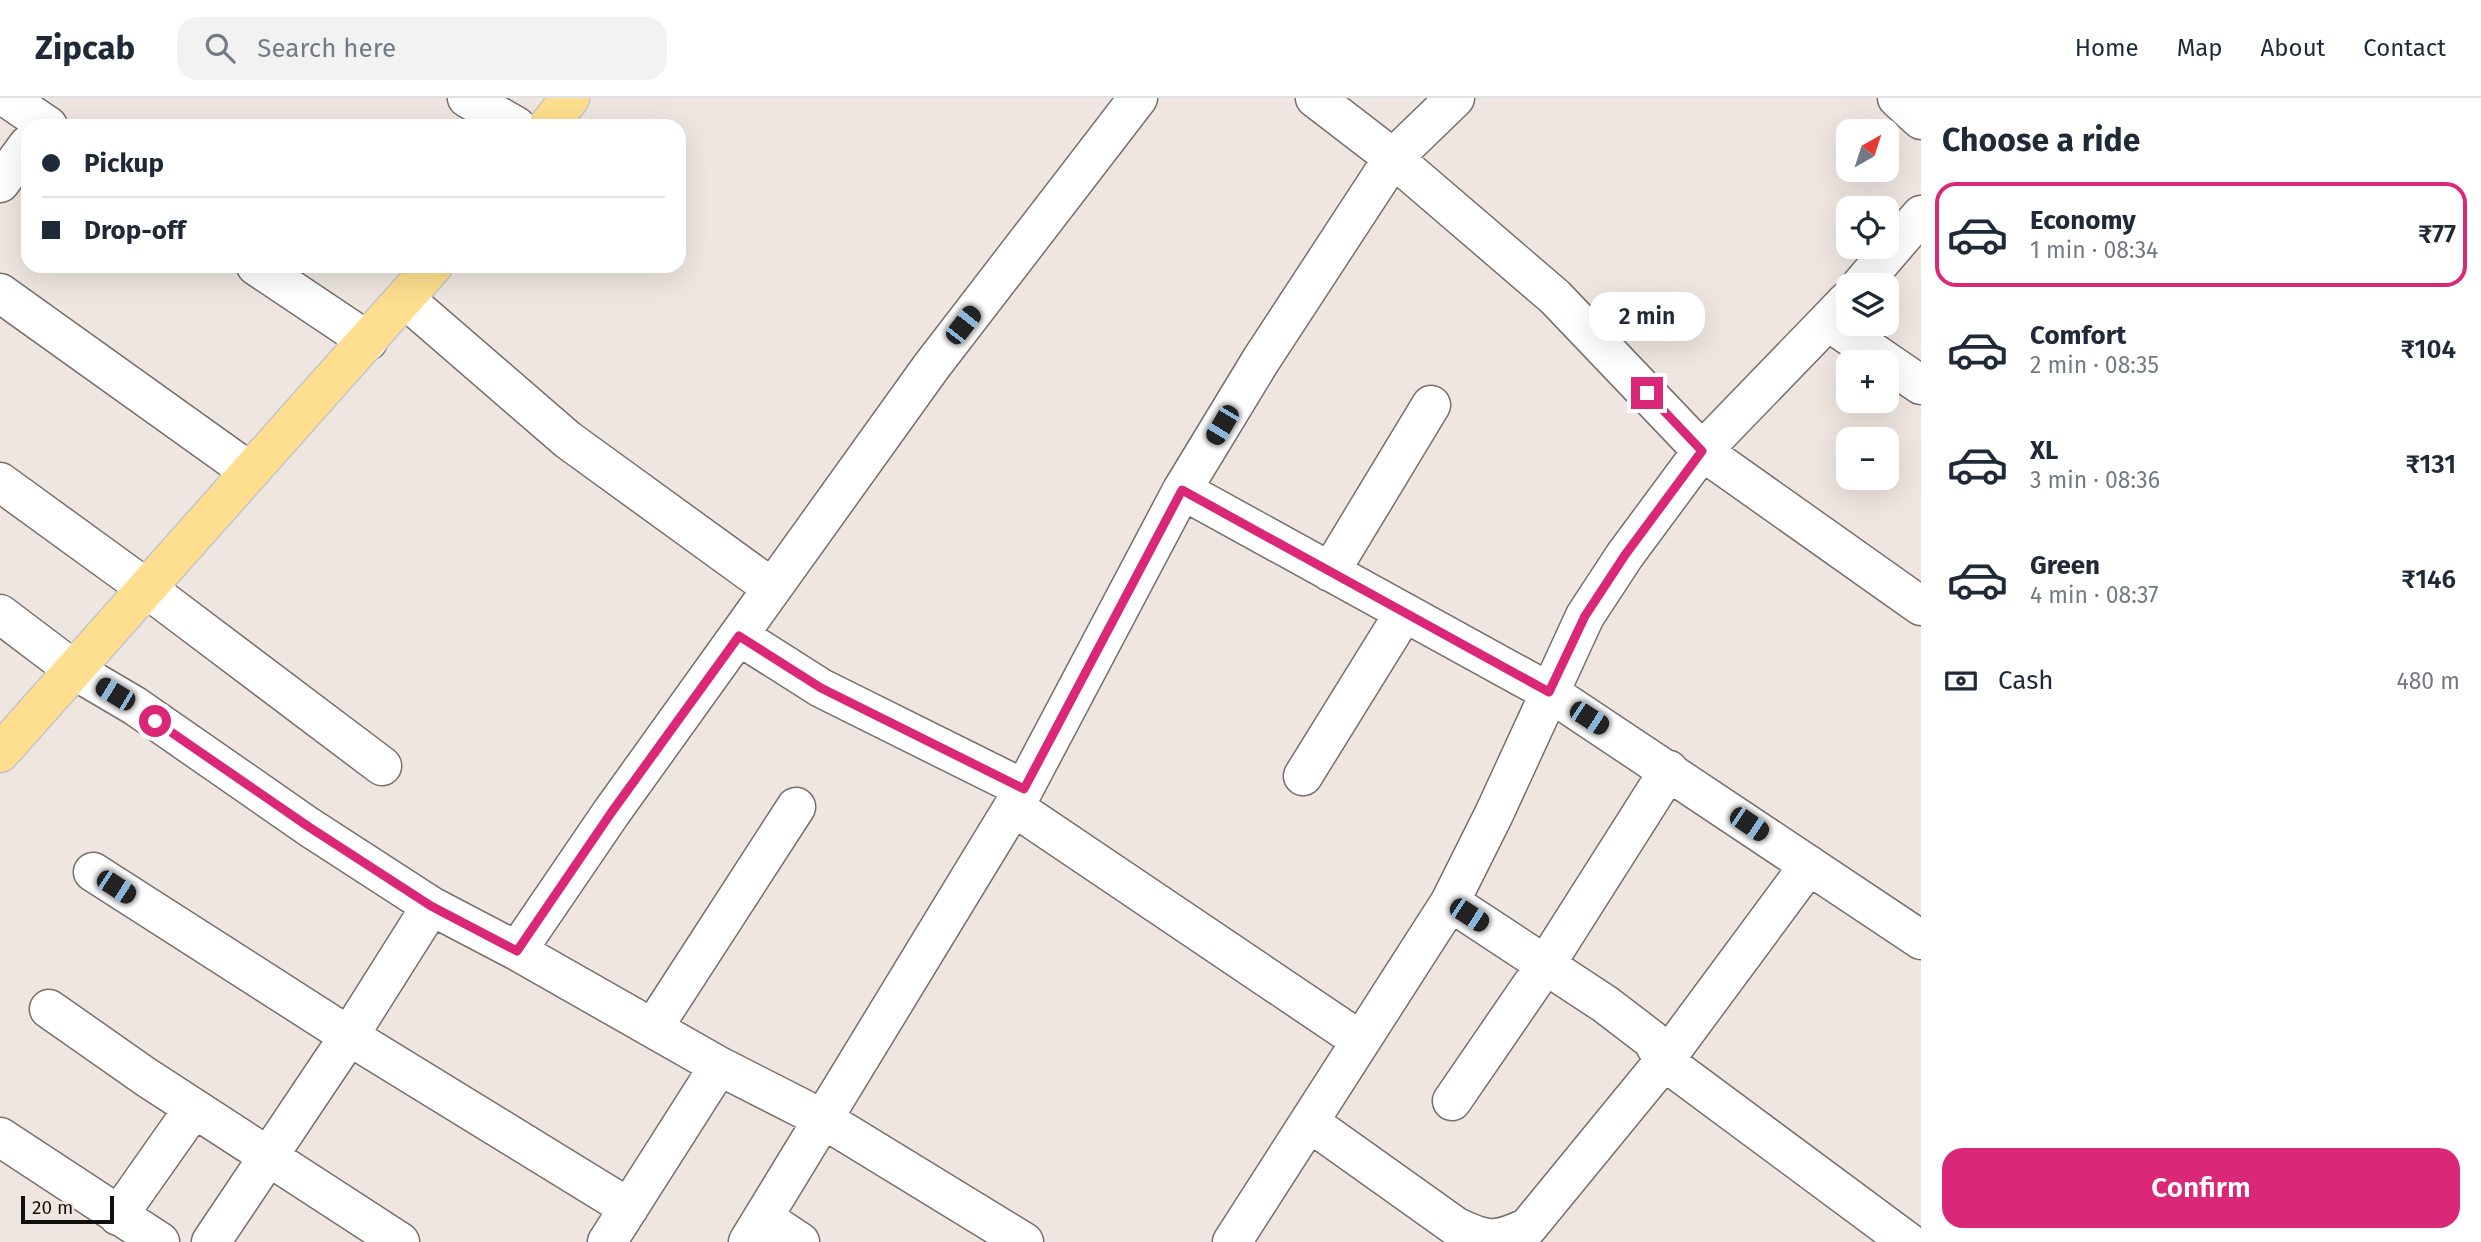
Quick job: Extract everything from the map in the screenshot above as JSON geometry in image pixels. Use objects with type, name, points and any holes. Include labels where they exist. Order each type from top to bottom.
[{"type":"main road","points":[[554,119],[570,98]]},
{"type":"main road","points":[[0,753],[427,273]]},
{"type":"street","points":[[7,98],[29,119]]},
{"type":"street","points":[[467,98],[504,119]]},
{"type":"street","points":[[517,951],[611,813],[931,367],[1138,98]]},
{"type":"street","points":[[1315,98],[1392,158],[1555,297],[1702,451],[1921,606]]},
{"type":"street","points":[[800,1242],[756,1230],[1019,798],[1182,490],[1261,359],[1392,158],[1455,98]]},
{"type":"street","points":[[1897,98],[1921,120]]},
{"type":"street","points":[[0,183],[21,156]]},
{"type":"street","points":[[1871,273],[1921,215]]},
{"type":"street","points":[[267,273],[368,341]]},
{"type":"street","points":[[0,293],[249,471]]},
{"type":"street","points":[[405,299],[568,440],[772,588]]},
{"type":"street","points":[[1232,1242],[1450,902],[1494,814],[1585,616],[1625,555],[1702,451],[1836,313]]},
{"type":"street","points":[[1866,336],[1921,385]]},
{"type":"street","points":[[1330,572],[1431,405]]},
{"type":"street","points":[[0,482],[382,766]]},
{"type":"street","points":[[1182,490],[1549,692],[1921,940]]},
{"type":"street","points":[[1303,776],[1404,613]]},
{"type":"street","points":[[0,614],[74,670],[135,706],[309,827],[431,906],[517,951],[719,1066],[823,1119],[1024,1242]]},
{"type":"street","points":[[739,636],[821,688],[1019,798],[1362,1041]]},
{"type":"street","points":[[1452,1101],[1546,964],[1669,770]]},
{"type":"street","points":[[653,1028],[796,807]]},
{"type":"street","points":[[1310,1122],[1455,1226],[1478,1237],[1505,1239],[1528,1227],[1664,1061],[1809,865]]},
{"type":"street","points":[[93,872],[349,1036],[629,1208]]},
{"type":"street","points":[[1450,902],[1546,964],[1652,1040],[1664,1061],[1908,1242]]},
{"type":"street","points":[[211,1242],[349,1036],[431,906]]},
{"type":"street","points":[[49,1009],[194,1108],[400,1242]]},
{"type":"street","points":[[607,1242],[719,1066]]},
{"type":"street","points":[[118,1216],[194,1108]]},
{"type":"street","points":[[0,1138],[160,1242]]},
{"type":"route","points":[[155,721],[309,827],[431,906],[517,951],[611,813],[739,636],[821,688],[1024,789],[1182,490],[1549,692],[1585,616],[1625,555],[1702,451],[1647,393]]}]
